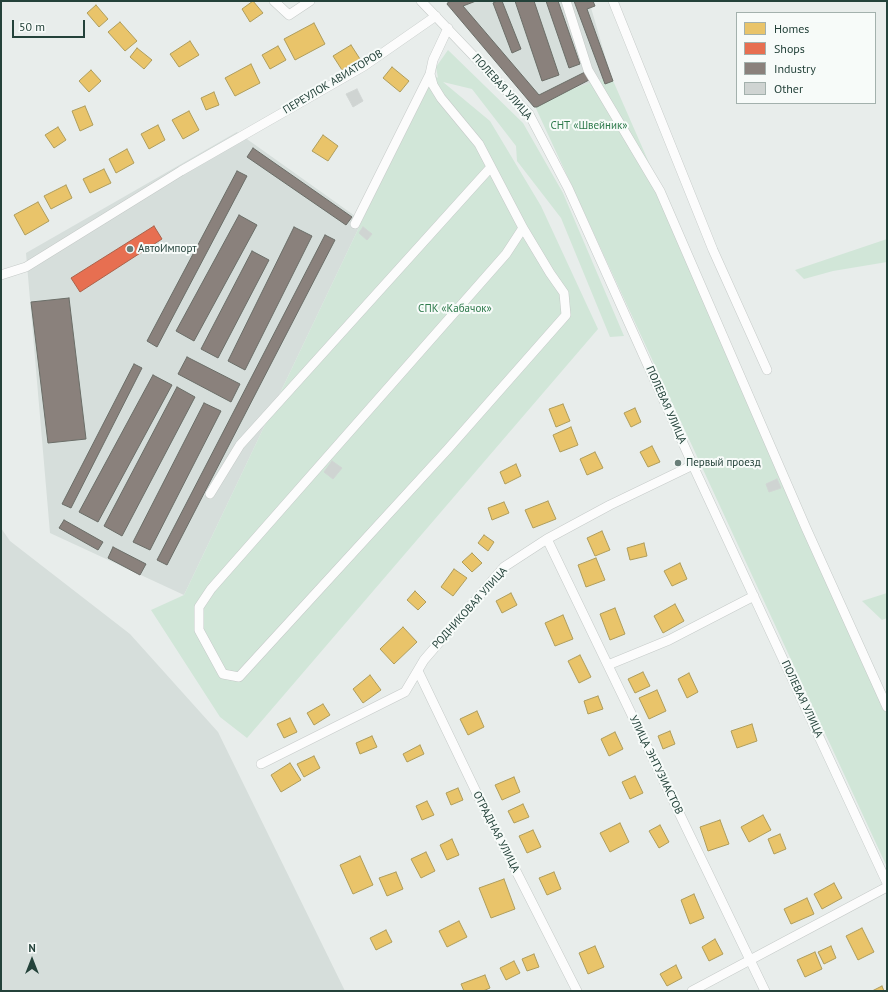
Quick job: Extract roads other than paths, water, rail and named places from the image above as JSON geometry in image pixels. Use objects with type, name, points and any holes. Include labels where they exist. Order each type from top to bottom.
[{"type":"street","points":[[274,1],[289,15],[310,1]]},
{"type":"street","name":"ПОЛЕВАЯ УЛИЦА","points":[[421,1],[530,114],[568,188],[693,465],[887,883]]},
{"type":"street","points":[[566,1],[588,70],[660,191],[806,528],[887,707]]},
{"type":"street","points":[[613,1],[713,250],[767,370]]},
{"type":"street","name":"ПЕРЕУЛОК АВИАТОРОВ","points":[[1,275],[26,267],[228,143],[364,66],[436,16]]},
{"type":"street","points":[[355,224],[430,74],[433,60],[448,28]]},
{"type":"street","points":[[430,74],[433,85],[440,98],[479,144],[523,228],[550,274],[564,293],[566,315],[447,450],[239,677],[223,674],[199,630],[199,606],[216,583],[506,254],[523,228]]},
{"type":"street","points":[[210,494],[240,445],[490,167]]},
{"type":"street","name":"РОДНИКОВАЯ УЛИЦА","points":[[261,764],[405,692],[424,660],[504,568],[547,539],[610,505],[693,465]]},
{"type":"street","name":"УЛИЦА ЭНТУЗИАСТОВ","points":[[547,539],[765,991]]},
{"type":"street","points":[[608,665],[669,640],[754,596]]},
{"type":"street","name":"ОТРАДНАЯ УЛИЦА","points":[[418,671],[482,804],[577,991]]},
{"type":"street","points":[[692,991],[887,887]]},
{"type":"place","name":"АвтоИмпорт","points":[[130,249]]},
{"type":"place","name":"Первый проезд","points":[[678,463]]},
{"type":"park label","name":"СНТ «Швейник»","points":[[589,126]]},
{"type":"park label","name":"СПК «Кабачок»","points":[[455,309]]}]
